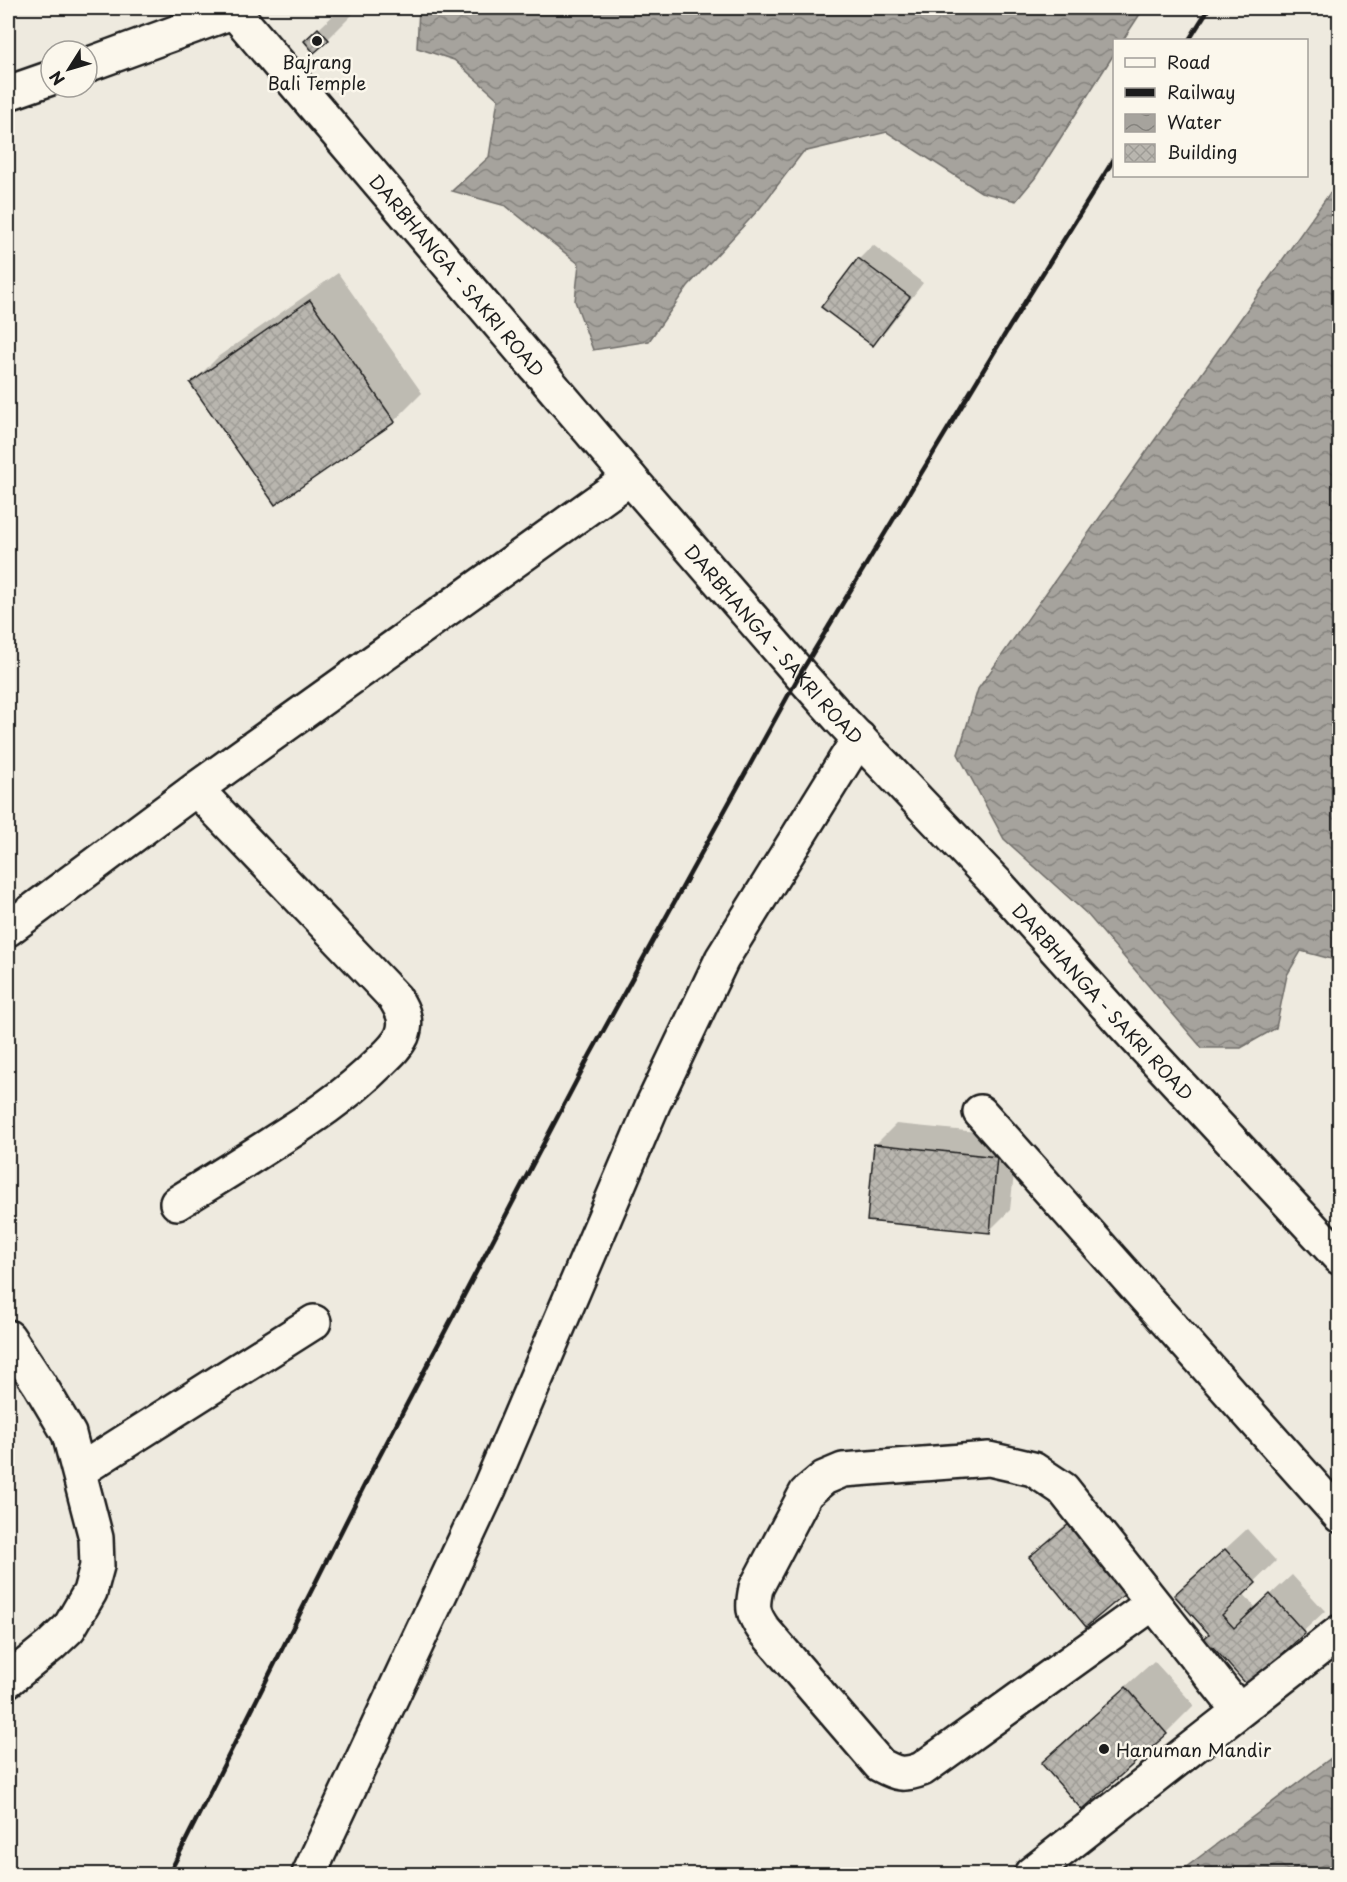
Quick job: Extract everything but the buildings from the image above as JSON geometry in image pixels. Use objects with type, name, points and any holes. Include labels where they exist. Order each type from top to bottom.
[{"type":"street","points":[[99,59],[233,9]]},
{"type":"street","name":"DARBHANGA - SAKRI ROAD","points":[[233,9],[630,478],[800,674],[999,886],[1131,1033],[1340,1258]]},
{"type":"street","points":[[8,93],[39,82]]},
{"type":"street","points":[[8,929],[196,789],[630,478]]},
{"type":"street","points":[[309,1875],[489,1489],[653,1104],[722,959],[859,738]]},
{"type":"street","points":[[177,1203],[315,1116],[367,1076],[392,1051],[401,1038],[405,1022],[403,1011],[395,998],[196,789]]},
{"type":"street","points":[[980,1112],[1340,1516]]},
{"type":"street","points":[[79,1471],[314,1323]]},
{"type":"street","points":[[8,1337],[57,1411],[69,1434],[96,1538],[98,1566],[90,1592],[69,1628],[8,1680]]},
{"type":"street","points":[[1153,1603],[922,1769],[907,1774],[892,1772],[880,1765],[764,1630],[756,1618],[752,1605],[756,1588],[806,1493],[824,1478],[843,1470],[989,1459],[1033,1469],[1063,1489],[1239,1711]]},
{"type":"street","points":[[1031,1875],[1340,1632]]},
{"type":"water","points":[[419,8],[1144,8],[1124,39],[1113,39],[1113,56],[1035,178],[1016,201],[981,192],[887,132],[803,152],[760,208],[688,286],[649,341],[593,350],[575,301],[579,264],[506,206],[452,191],[489,157],[498,99],[454,60],[417,48]]},
{"type":"water","points":[[1339,180],[1339,961],[1301,951],[1287,975],[1276,1028],[1241,1048],[1202,1048],[1087,914],[1004,839],[958,754],[978,689]]},
{"type":"water","points":[[1339,1752],[1339,1874],[1177,1874]]},
{"type":"railway","points":[[1190,39],[1209,8]]},
{"type":"railway","points":[[169,1874],[367,1480],[590,1055],[800,674],[1010,326],[1113,161]]},
{"type":"place","name":"Bajrang Bali Temple","points":[[317,41]]},
{"type":"place","name":"Hanuman Mandir","points":[[1104,1749]]}]
